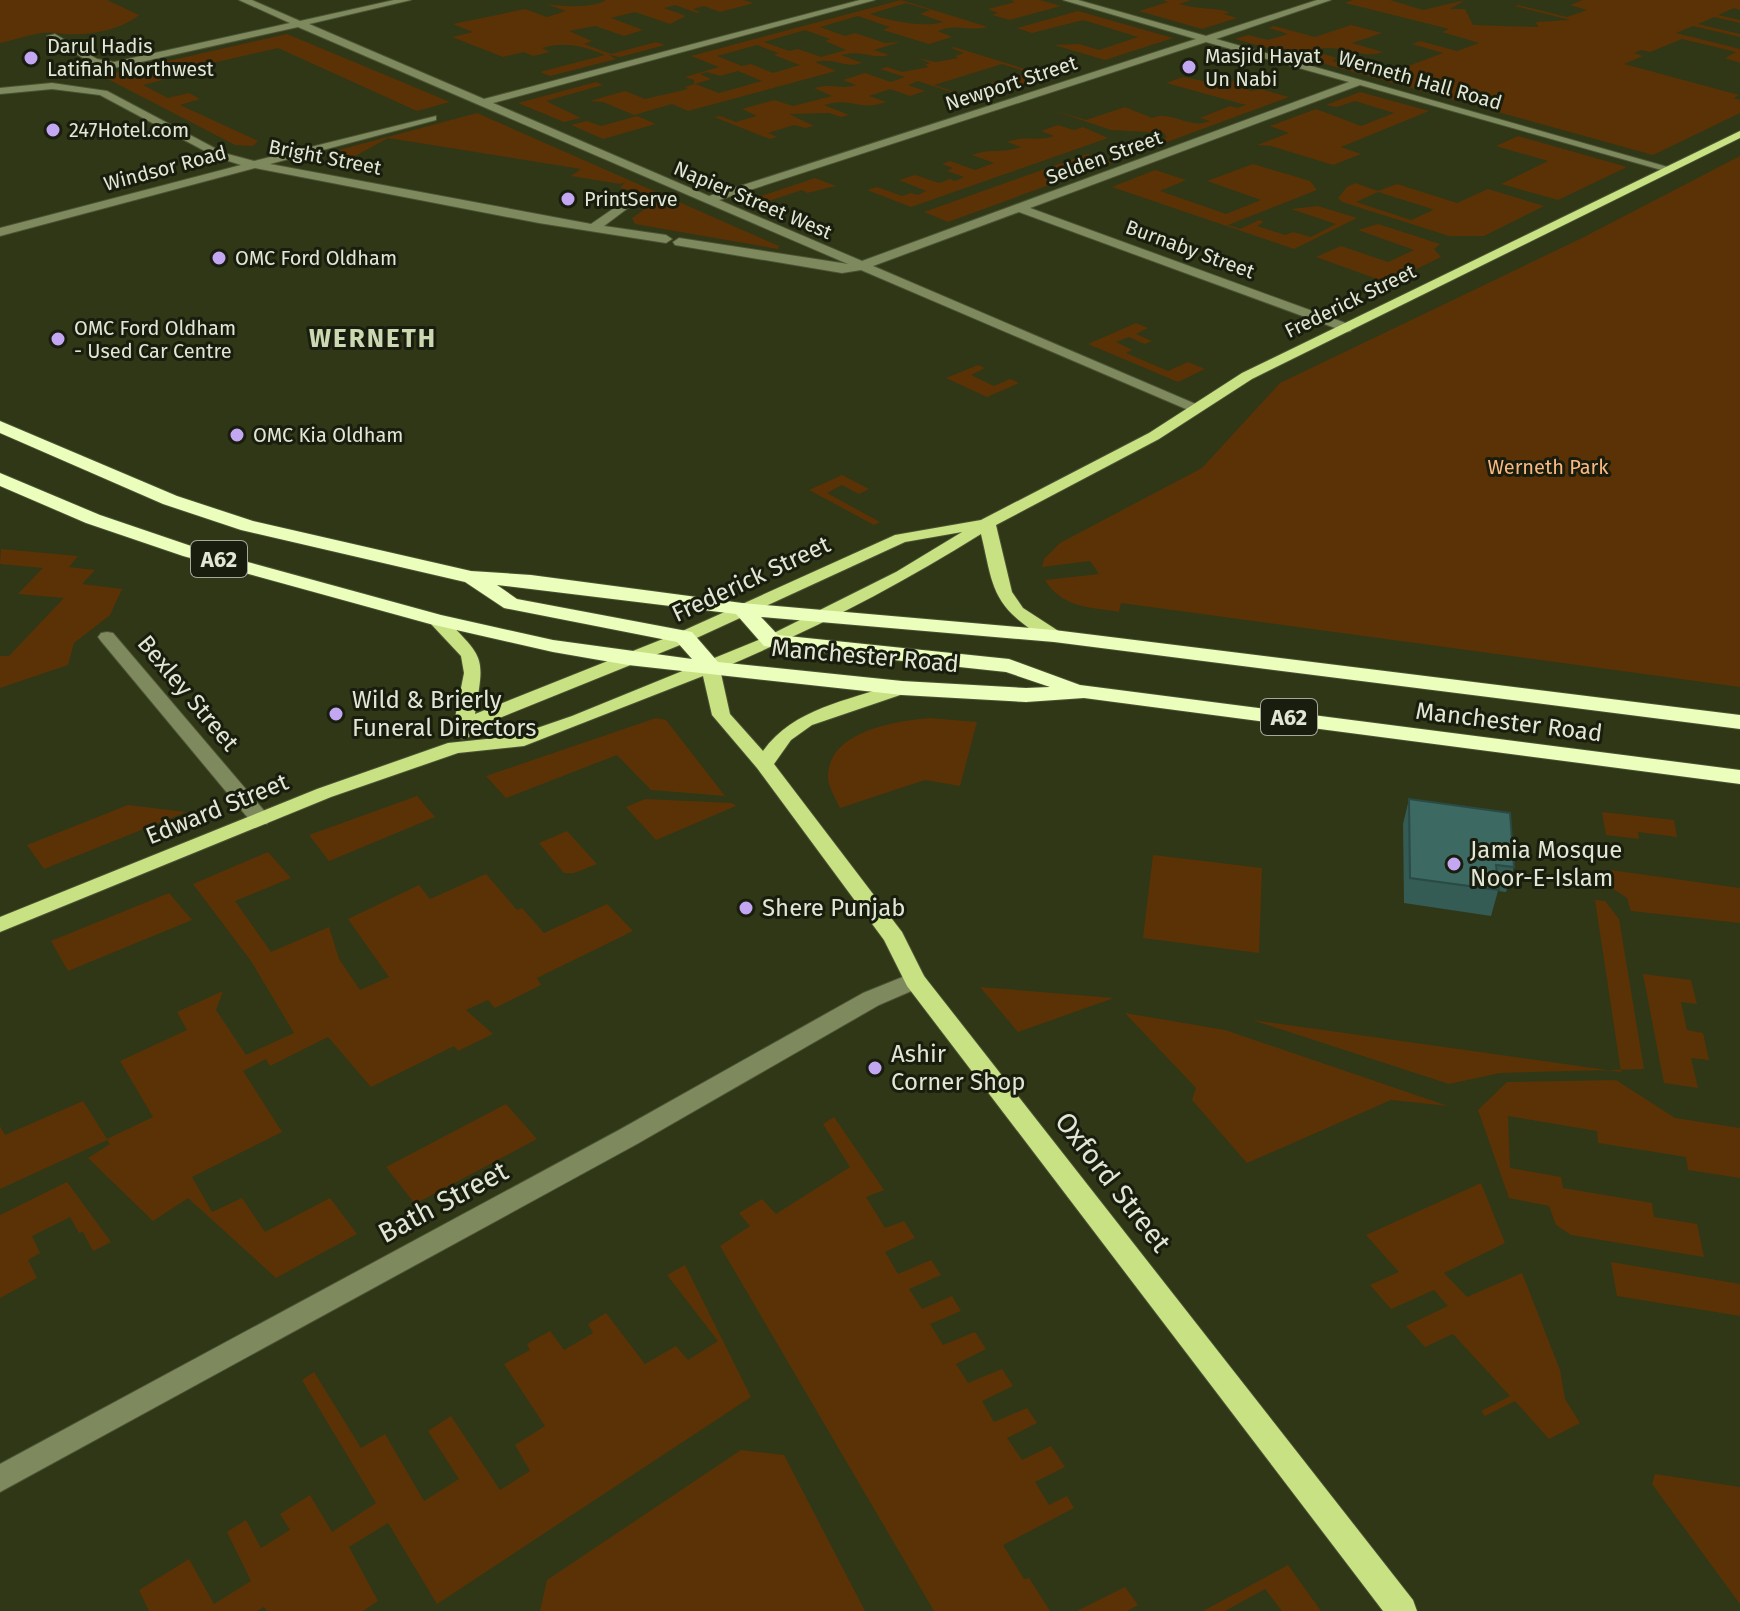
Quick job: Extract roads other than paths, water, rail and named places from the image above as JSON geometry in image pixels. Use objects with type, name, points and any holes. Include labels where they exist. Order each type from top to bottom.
[{"type":"highway","name":"Manchester Road","points":[[0,426],[69,459],[170,500],[248,526],[471,577],[531,581],[742,609],[1054,636],[1740,722]]},
{"type":"highway","name":"Manchester Road","points":[[2,481],[93,519],[190,552],[437,620],[628,659],[902,688],[1026,695],[1084,691],[1740,777]]},
{"type":"highway","name":"A62","points":[[471,577],[511,604],[684,637]]},
{"type":"highway","points":[[742,609],[772,641]]},
{"type":"highway","points":[[684,637],[710,666]]},
{"type":"highway","name":"A62","points":[[772,641],[1009,666],[1084,691]]},
{"type":"main road","name":"Frederick Street","points":[[821,614],[902,576],[987,523],[1154,436],[1247,376],[1740,134]]},
{"type":"main road","name":"Frederick Street","points":[[628,659],[684,637],[901,538],[987,523]]},
{"type":"main road","points":[[987,523],[1003,592],[1017,612],[1054,636]]},
{"type":"main road","name":"Edward Street","points":[[0,925],[260,819],[455,747],[517,742],[579,720],[772,641],[821,614]]},
{"type":"main road","points":[[437,620],[470,655],[473,673],[465,725],[455,747]]},
{"type":"main road","points":[[465,725],[628,659]]},
{"type":"main road","name":"Oxford Street","points":[[710,666],[721,715],[764,764],[894,937],[915,980],[1402,1611]]},
{"type":"main road","points":[[764,764],[784,736],[805,721],[902,688]]},
{"type":"street","name":"Napier Street West","points":[[244,0],[1193,408]]},
{"type":"street","points":[[52,36],[102,64],[124,63],[406,0]]},
{"type":"street","points":[[483,103],[870,0]]},
{"type":"street","name":"Werneth Hall Road","points":[[1068,0],[1669,169]]},
{"type":"street","name":"Newport Street","points":[[707,200],[1326,0]]},
{"type":"street","name":"Selden Street","points":[[861,266],[1359,82]]},
{"type":"street","name":"Bright Street","points":[[0,91],[64,86],[103,93],[220,155],[250,164],[593,228],[842,269],[861,266]]},
{"type":"street","name":"Windsor Road","points":[[0,232],[432,118]]},
{"type":"street","points":[[593,228],[636,197]]},
{"type":"street","name":"Burnaby Street","points":[[1019,208],[1346,328]]},
{"type":"street","name":"Bexley Street","points":[[107,637],[260,819]]},
{"type":"street","name":"Bath Street","points":[[0,1479],[628,1137],[871,999],[915,980]]},
{"type":"place","name":"Darul Hadis Latifiah Northwest","points":[[31,58]]},
{"type":"place","name":"Masjid Hayat Un Nabi","points":[[1189,67]]},
{"type":"place","name":"247Hotel.com","points":[[53,130]]},
{"type":"place","name":"PrintServe","points":[[568,199]]},
{"type":"place","name":"OMC Ford Oldham","points":[[219,258]]},
{"type":"place","name":"OMC Ford Oldham - Used Car Centre","points":[[58,339]]},
{"type":"place","name":"OMC Kia Oldham","points":[[237,435]]},
{"type":"place","name":"Wild & Brierly Funeral Directors","points":[[336,714]]},
{"type":"place","name":"Jamia Mosque Noor-E-Islam","points":[[1454,864]]},
{"type":"place","name":"Shere Punjab","points":[[746,908]]},
{"type":"place","name":"Ashir Corner Shop","points":[[875,1068]]},
{"type":"district","name":"WERNETH","points":[[373,338]]},
{"type":"park label","name":"Werneth Park","points":[[1548,467]]}]
